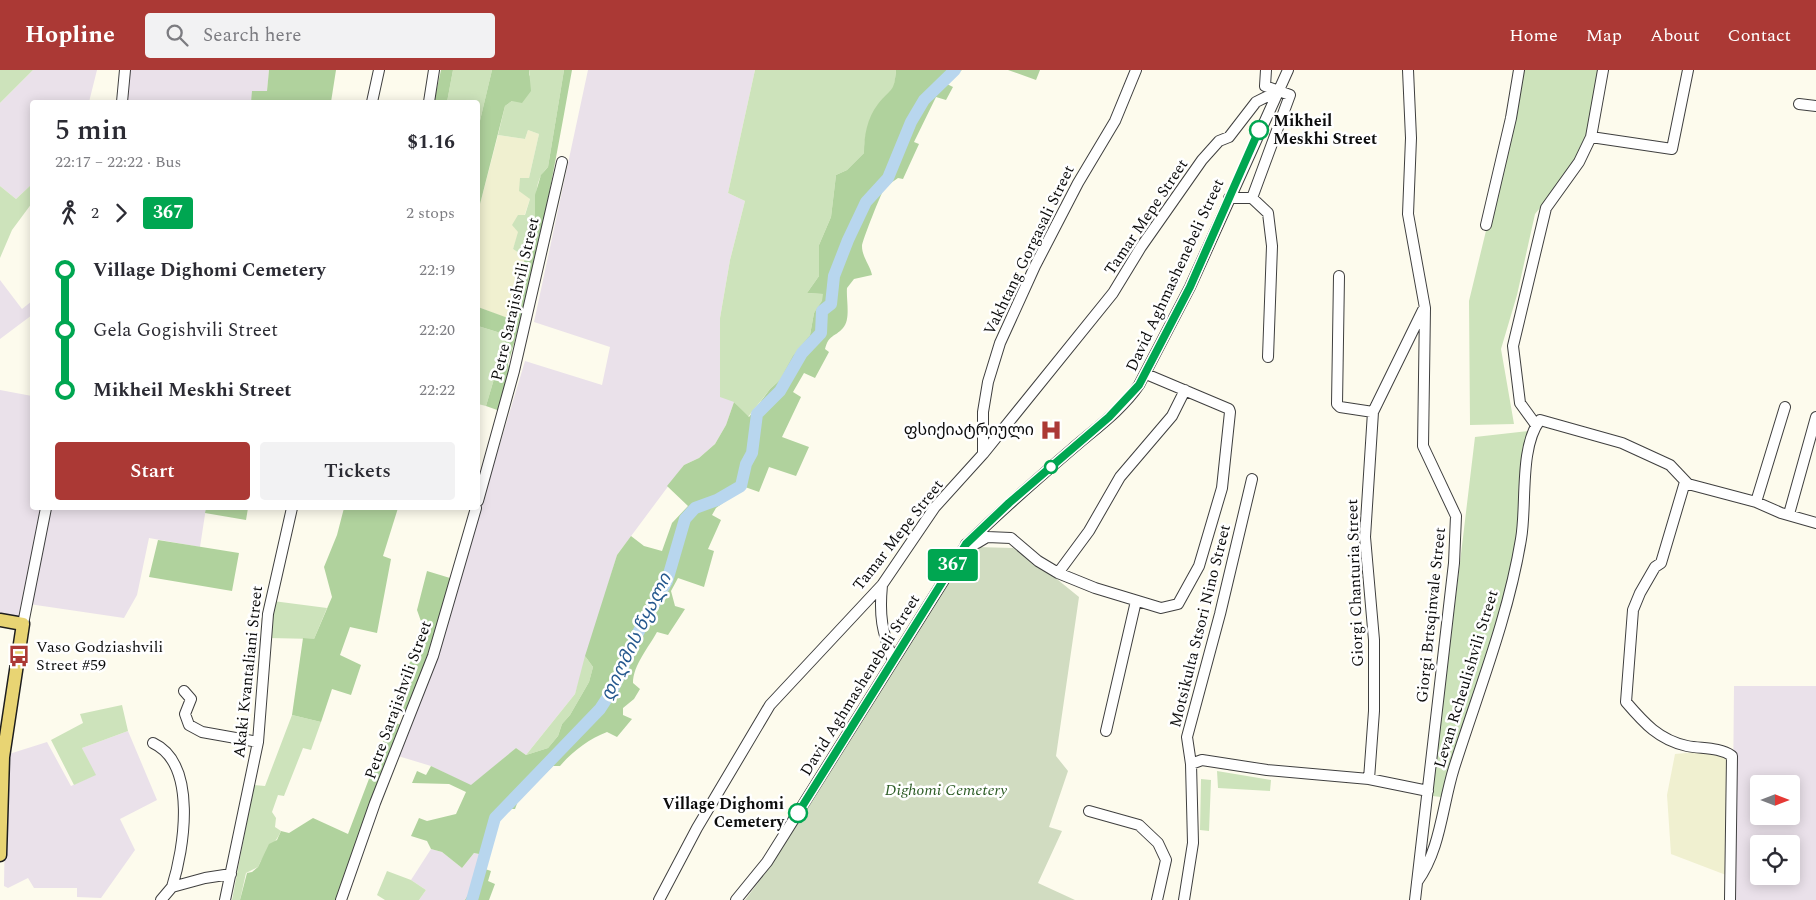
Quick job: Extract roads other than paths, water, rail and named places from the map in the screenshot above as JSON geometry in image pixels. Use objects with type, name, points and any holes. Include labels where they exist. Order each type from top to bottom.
[{"type":"main road","points":[[0,620],[23,624],[1,757],[0,855]]},
{"type":"street","points":[[122,100],[125,70]]},
{"type":"street","points":[[372,100],[379,70]]},
{"type":"street","points":[[429,100],[434,70]]},
{"type":"street","name":"Vakhtang Gorgasali Street","points":[[983,454],[983,412],[988,382],[1000,343],[1035,266],[1078,183],[1115,120],[1136,70]]},
{"type":"street","points":[[1252,198],[1290,94],[1265,86],[1266,70]]},
{"type":"street","name":"David Aghmashenebeli Street","points":[[736,900],[767,862],[966,544],[1009,503],[1126,401],[1146,374],[1190,287],[1288,70]]},
{"type":"street","name":"Giorgi Brtsqinvale Street","points":[[1408,70],[1411,138],[1408,214],[1424,308],[1423,446],[1456,516],[1454,563],[1415,900]]},
{"type":"street","points":[[1486,224],[1511,118],[1519,70]]},
{"type":"street","points":[[1603,70],[1591,137],[1579,162],[1546,208],[1513,346],[1520,403],[1536,426],[1540,420],[1622,443],[1670,465],[1685,482],[1756,502],[1816,523]]},
{"type":"street","points":[[1591,137],[1672,149],[1688,70]]},
{"type":"street","name":"Tamar Mepe Street","points":[[659,900],[697,828],[770,705],[882,584],[935,507],[983,454],[1113,293],[1141,247],[1202,160],[1219,141],[1229,137],[1256,102],[1278,90]]},
{"type":"street","points":[[1799,104],[1816,106]]},
{"type":"street","name":"Petre Sarajishvili Street","points":[[480,493],[519,352],[562,162]]},
{"type":"street","points":[[1230,198],[1252,198],[1268,213],[1272,246],[1268,357]]},
{"type":"street","points":[[1339,276],[1338,406],[1373,412]]},
{"type":"street","name":"Giorgi Chanturia Street","points":[[1369,779],[1374,711],[1374,640],[1365,538],[1373,412],[1424,308]]},
{"type":"street","points":[[966,544],[977,543],[987,537],[1011,538],[1038,561],[1058,574],[1095,588],[1161,608],[1178,604],[1199,566],[1222,488],[1230,410],[1146,374]]},
{"type":"street","points":[[1058,574],[1089,531],[1120,477],[1172,416],[1185,390]]},
{"type":"street","points":[[1756,502],[1785,407]]},
{"type":"street","points":[[1789,514],[1816,417]]},
{"type":"street","name":"Levan Rcheulishvili Street","points":[[1416,883],[1428,867],[1434,850],[1453,769],[1501,628],[1522,538],[1528,453],[1536,426]]},
{"type":"street","name":"Motsikulta Stsori Nino Street","points":[[1184,900],[1193,843],[1191,764],[1187,737],[1212,648],[1252,479]]},
{"type":"street","points":[[1685,482],[1661,563],[1655,567],[1633,610],[1626,702],[1654,732],[1669,741],[1721,750],[1732,756],[1730,900]]},
{"type":"street","points":[[23,624],[46,510]]},
{"type":"street","name":"Akaki Kvantaliani Street","points":[[225,900],[258,742],[268,614],[292,510]]},
{"type":"street","name":"Petre Sarajishvili Street","points":[[341,900],[375,803],[433,656],[475,510]]},
{"type":"street","points":[[882,584],[880,611],[882,630],[893,661]]},
{"type":"street","points":[[1106,731],[1136,601]]},
{"type":"street","points":[[184,691],[191,699],[185,714],[189,725],[202,732],[258,742]]},
{"type":"street","points":[[153,743],[160,746],[175,767],[183,793],[184,825],[180,860],[172,887],[161,900]]},
{"type":"street","points":[[1191,764],[1202,760],[1267,770],[1369,779],[1428,791]]},
{"type":"street","points":[[1090,811],[1139,824],[1158,843],[1166,860],[1157,900]]},
{"type":"street","points":[[172,887],[205,878],[231,874]]},
{"type":"waterway","name":"დიღმის წყალი","points":[[472,900],[495,818],[600,709],[613,689],[639,631],[667,581],[685,519],[695,508],[717,500],[741,486],[746,464],[752,453],[757,414],[780,391],[802,353],[821,333],[822,311],[831,304],[834,276],[866,202],[888,178],[911,122],[924,100],[955,70]]},
{"type":"place","name":"Mikheil Meskhi Street","points":[[1259,130]]},
{"type":"place","name":"ფსიქიატრიული","points":[[1051,430]]},
{"type":"place","name":"Vaso Godziashvili Street #59","points":[[19,656]]},
{"type":"place","name":"Village Dighomi Cemetery","points":[[798,813]]},
{"type":"park label","name":"Dighomi Cemetery","points":[[946,790]]}]
